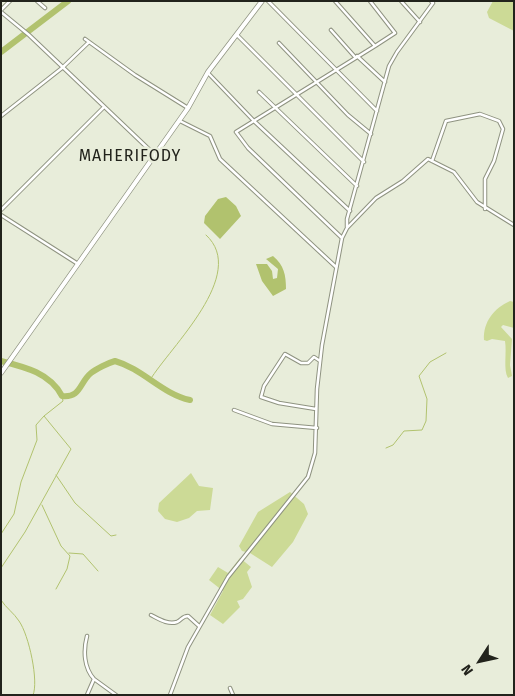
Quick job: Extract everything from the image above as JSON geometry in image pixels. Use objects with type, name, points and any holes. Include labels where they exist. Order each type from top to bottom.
[{"type":"street","points":[[10,1],[1,11],[29,35],[103,108],[155,155]]},
{"type":"street","points":[[37,1],[45,8]]},
{"type":"street","points":[[3,371],[188,108],[208,72],[262,1]]},
{"type":"street","points":[[268,1],[377,110]]},
{"type":"street","points":[[335,1],[375,46]]},
{"type":"street","points":[[342,238],[240,139],[236,132],[394,33],[370,1]]},
{"type":"street","points":[[401,1],[420,22]]},
{"type":"street","points":[[170,695],[188,647],[228,577],[308,477],[315,453],[320,360],[342,238],[347,228],[389,66],[397,52],[433,4],[431,1]]},
{"type":"street","points":[[331,30],[356,57],[385,82]]},
{"type":"street","points":[[236,34],[364,162]]},
{"type":"street","points":[[85,39],[188,108]]},
{"type":"street","points":[[1,116],[62,68],[88,42]]},
{"type":"street","points":[[279,43],[348,115],[371,134]]},
{"type":"street","points":[[208,72],[254,121],[350,211]]},
{"type":"street","points":[[259,92],[357,186]]},
{"type":"street","points":[[1,210],[103,108]]},
{"type":"street","points":[[432,161],[446,121],[480,114],[499,121],[503,129],[494,161],[485,179],[485,209]]},
{"type":"street","points":[[178,120],[210,136],[220,159],[336,267]]},
{"type":"street","points":[[347,228],[376,198],[403,181],[428,160],[454,172],[477,202],[485,209],[514,225]]},
{"type":"street","points":[[1,215],[78,264]]},
{"type":"street","points":[[316,409],[279,403],[261,397],[264,386],[285,354],[301,363],[308,363],[314,357],[320,360]]},
{"type":"street","points":[[234,410],[272,424],[317,428]]},
{"type":"street","points":[[151,615],[167,623],[177,622],[184,616],[188,616],[199,626]]},
{"type":"street","points":[[87,636],[85,653],[88,672],[94,679],[116,695]]},
{"type":"street","points":[[87,695],[94,679]]},
{"type":"street","points":[[230,688],[233,695]]},
{"type":"shaded area","points":[[493,1],[514,1],[514,31],[489,18],[487,12]]},
{"type":"shaded area","points":[[226,197],[236,206],[241,216],[220,239],[204,223],[205,216],[218,199]]},
{"type":"shaded area","points":[[273,256],[280,263],[284,271],[286,289],[273,296],[262,281],[256,264],[267,264],[272,271],[273,279],[277,278],[278,269],[266,259]]},
{"type":"shaded area","points":[[510,301],[514,302],[514,328],[503,325],[501,327],[512,339],[510,365],[512,376],[508,378],[505,341],[484,340],[484,333],[485,327],[494,312]]},
{"type":"shaded area","points":[[191,473],[199,486],[213,488],[210,510],[197,511],[189,518],[177,522],[165,519],[158,511],[159,503]]},
{"type":"shaded area","points":[[290,492],[304,504],[308,514],[293,542],[272,567],[250,553],[242,551],[239,546],[258,512]]},
{"type":"shaded area","points":[[240,558],[251,567],[247,572],[252,587],[243,599],[237,601],[240,607],[223,624],[210,615],[223,591],[209,580],[218,567],[228,573]]},
{"type":"waterway","points":[[1,52],[68,1]]},
{"type":"waterway","points":[[150,380],[202,310],[212,289],[218,269],[217,251],[206,235]]},
{"type":"waterway","points":[[386,448],[393,445],[404,431],[422,430],[426,421],[427,399],[419,376],[430,362],[446,353]]},
{"type":"waterway","points":[[1,361],[44,376],[57,388],[62,396],[73,395],[91,373],[115,361],[135,370],[170,392],[190,400]]},
{"type":"waterway","points":[[1,568],[25,532],[71,449],[44,416],[63,401],[62,396]]},
{"type":"waterway","points":[[1,534],[14,514],[21,482],[37,440],[36,425],[44,416]]},
{"type":"waterway","points":[[56,475],[75,503],[111,536],[116,535]]},
{"type":"waterway","points":[[42,505],[61,546],[70,556],[67,569],[56,589]]},
{"type":"waterway","points":[[69,553],[83,554],[98,571]]},
{"type":"waterway","points":[[1,600],[15,615],[23,628],[34,670],[35,689],[33,695]]},
{"type":"district","name":"MAHERIFODY","points":[[130,157]]}]
